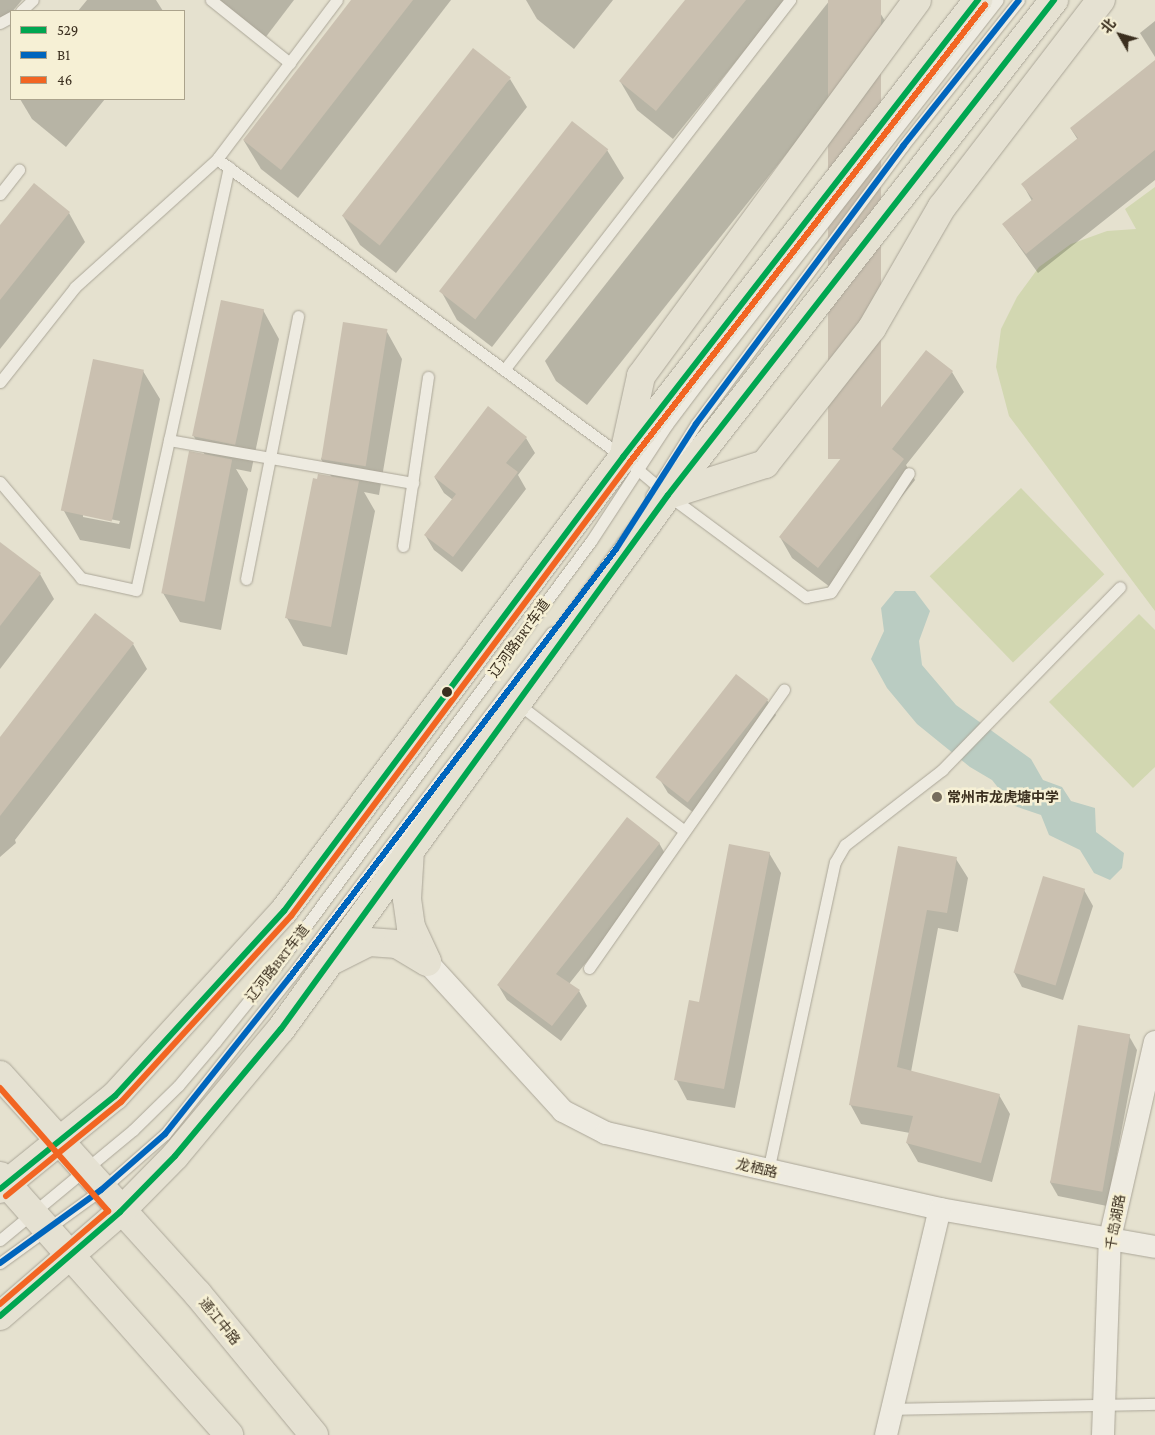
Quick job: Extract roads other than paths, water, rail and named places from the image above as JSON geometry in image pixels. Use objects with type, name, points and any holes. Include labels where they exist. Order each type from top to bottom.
[{"type":"main road","points":[[631,463],[641,376],[917,0]]},
{"type":"main road","points":[[229,1435],[42,1222],[2,1182],[59,1142],[115,1096],[284,911],[631,463],[978,0]]},
{"type":"main road","points":[[0,1316],[71,1257],[120,1212],[174,1156],[275,1037],[517,703],[663,491],[1054,0]]},
{"type":"main road","points":[[663,491],[765,464],[872,328],[942,208],[1101,0]]},
{"type":"main road","points":[[410,850],[407,899],[411,927],[427,962]]},
{"type":"main road","points":[[330,961],[369,942],[397,944],[427,962]]},
{"type":"main road","name":"通江中路","points":[[0,1075],[120,1212],[198,1293],[314,1435]]},
{"type":"street","name":"龙栖路","points":[[427,962],[563,1111],[606,1133],[940,1209],[1155,1247]]},
{"type":"street","name":"千岛湖路","points":[[1103,1435],[1110,1238],[1155,1044]]},
{"type":"street","points":[[886,1435],[940,1209]]},
{"type":"lane","points":[[22,10],[33,0]]},
{"type":"lane","points":[[211,0],[290,62]]},
{"type":"lane","points":[[0,382],[75,287],[217,159],[337,0]]},
{"type":"lane","points":[[504,370],[790,0]]},
{"type":"lane","name":"辽河路BRT车道","points":[[0,1240],[42,1222],[93,1181],[178,1086],[275,968],[591,541],[631,463],[706,372],[998,0]]},
{"type":"lane","name":"辽河路BRT车道","points":[[0,1263],[42,1222],[93,1181],[165,1134],[290,977],[616,549],[663,491],[696,424],[903,146],[1019,0]]},
{"type":"lane","points":[[217,159],[631,463],[663,491],[806,597],[831,592],[909,473]]},
{"type":"lane","points":[[0,482],[81,578],[136,590],[229,167]]},
{"type":"lane","points":[[0,194],[19,170]]},
{"type":"lane","points":[[246,579],[298,316]]},
{"type":"lane","points":[[403,546],[428,377]]},
{"type":"lane","points":[[169,440],[413,483]]},
{"type":"lane","points":[[768,1171],[835,862],[845,845],[942,770],[1120,588]]},
{"type":"lane","points":[[589,968],[682,830],[784,689]]},
{"type":"lane","points":[[517,703],[682,830]]},
{"type":"lane","points":[[891,1409],[1155,1404]]},
{"type":"place","name":"常州市龙虎塘中学","points":[[937,797]]}]
